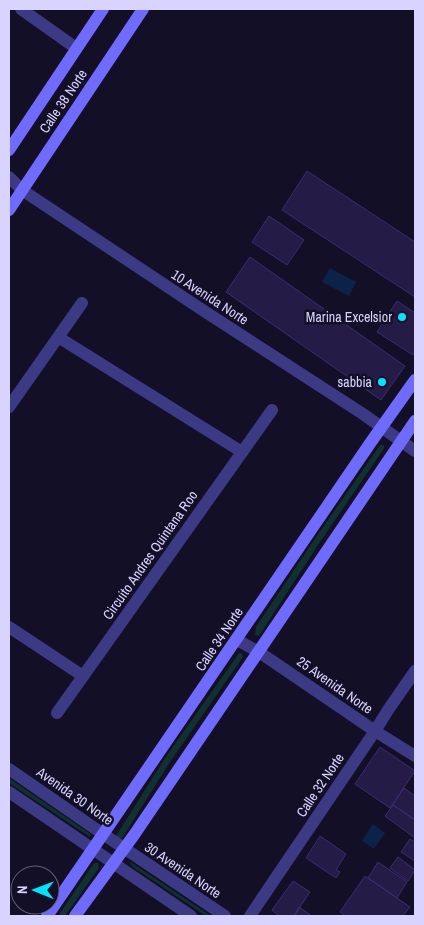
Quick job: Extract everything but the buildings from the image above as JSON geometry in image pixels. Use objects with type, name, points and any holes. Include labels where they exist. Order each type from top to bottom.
[{"type":"main road","name":"Calle 38 Norte","points":[[9,150],[102,9]]},
{"type":"main road","name":"Calle 38 Norte","points":[[9,210],[143,9]]},
{"type":"main road","name":"Calle 34 Norte","points":[[47,916],[415,380]]},
{"type":"main road","points":[[76,916],[259,652],[415,421]]},
{"type":"street","points":[[21,9],[76,48]]},
{"type":"street","name":"10 Avenida Norte","points":[[9,178],[22,190],[363,414],[415,451]]},
{"type":"street","points":[[9,407],[82,303]]},
{"type":"street","points":[[58,337],[242,452]]},
{"type":"street","name":"Circuito Andres Quintana Roo","points":[[57,713],[272,410]]},
{"type":"street","points":[[9,627],[83,676]]},
{"type":"street","name":"25 Avenida Norte","points":[[237,640],[259,652],[415,756]]},
{"type":"street","name":"Calle 32 Norte","points":[[250,916],[415,671]]},
{"type":"street","name":"Avenida 30 Norte","points":[[9,769],[124,849]]},
{"type":"street","points":[[9,792],[191,916]]},
{"type":"street","name":"30 Avenida Norte","points":[[124,849],[225,916]]},
{"type":"green space","points":[[380,445],[384,445],[383,450],[259,636],[255,635],[256,627]]},
{"type":"green space","points":[[239,653],[242,653],[243,657],[170,762],[121,840],[116,836],[165,758]]},
{"type":"green space","points":[[9,778],[89,833],[90,837],[9,783]]},
{"type":"green space","points":[[129,862],[211,916],[206,916],[133,867]]},
{"type":"green space","points":[[94,863],[98,863],[99,868],[65,916],[58,916]]},
{"type":"water","points":[[330,268],[356,282],[349,296],[322,282]]},
{"type":"water","points":[[373,824],[385,833],[374,849],[362,841]]},
{"type":"place","name":"Marina Excelsior","points":[[402,317]]},
{"type":"place","name":"sabbia","points":[[382,382]]}]
